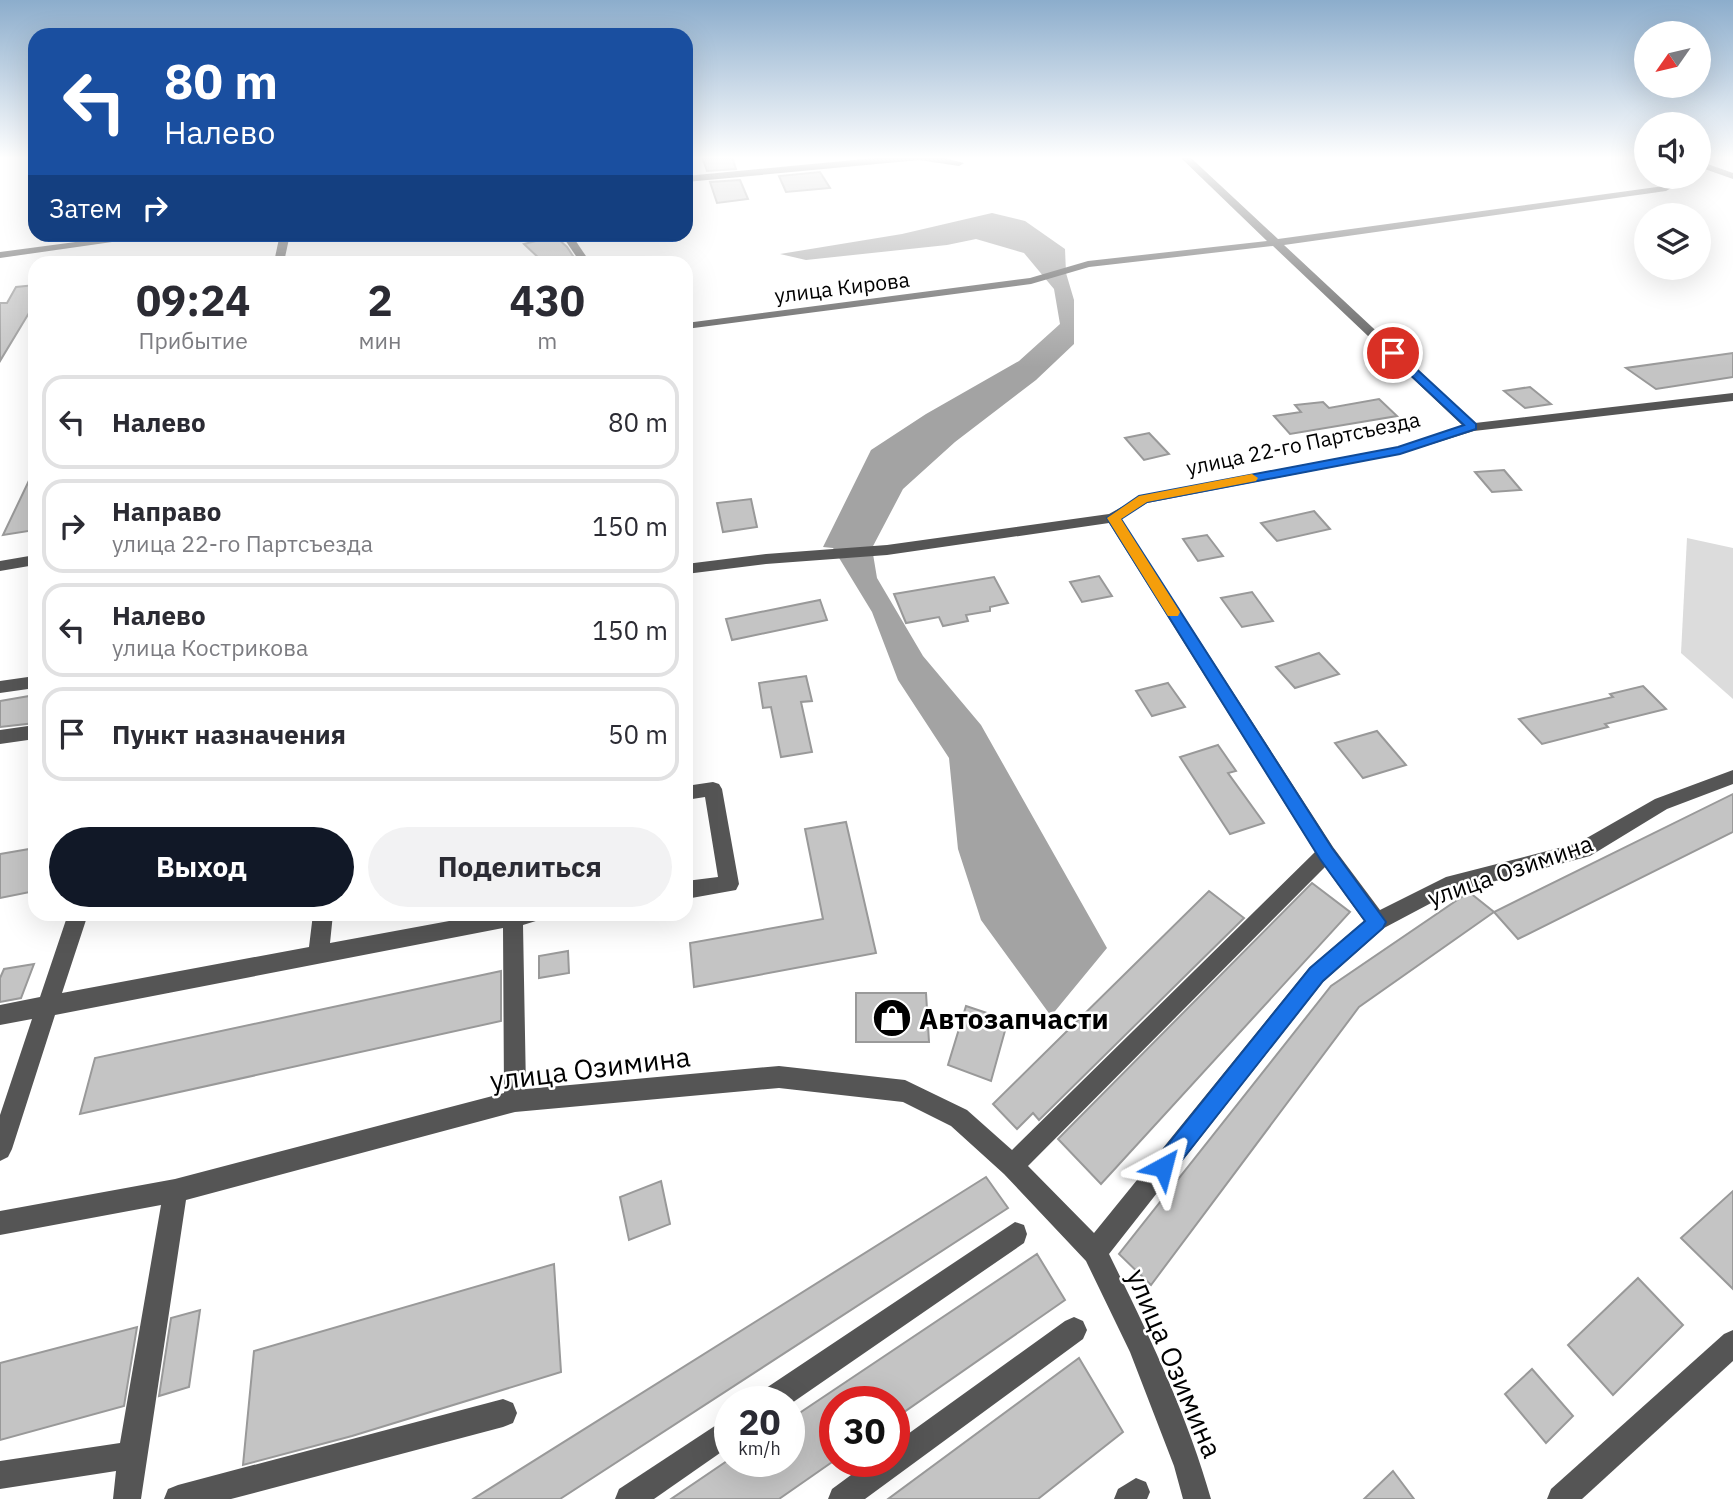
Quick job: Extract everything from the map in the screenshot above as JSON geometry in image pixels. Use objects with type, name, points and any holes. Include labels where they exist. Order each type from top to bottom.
[{"type":"street","points":[[1257,227],[1472,427]]},
{"type":"street","name":"улица Кирова","points":[[693,325],[1031,281],[1088,264],[1389,227]]},
{"type":"street","points":[[0,256],[104,242]]},
{"type":"street","name":"улица 22-го Партсъезда","points":[[693,568],[766,559],[887,550],[1113,518],[1143,499],[1400,450],[1472,427],[1733,397]]},
{"type":"street","points":[[1113,518],[1326,853],[1377,922]]},
{"type":"street","points":[[0,566],[28,560]]},
{"type":"street","points":[[0,687],[28,683]]},
{"type":"street","points":[[0,737],[28,733]]},
{"type":"street","name":"улица Озимина","points":[[1096,1252],[1316,975],[1377,922],[1446,886],[1583,850],[1661,804],[1733,778]]},
{"type":"street","points":[[693,792],[713,789],[729,884],[693,889]]},
{"type":"street","points":[[1012,1166],[1326,853]]},
{"type":"street","points":[[0,1149],[76,921]]},
{"type":"street","points":[[318,954],[322,921]]},
{"type":"street","points":[[0,1015],[484,921]]},
{"type":"street","points":[[515,1101],[519,921]]},
{"type":"street","name":"улица Озимина","points":[[0,1223],[175,1191],[515,1101],[779,1077],[905,1091],[959,1118],[1012,1166],[1096,1252],[1140,1345],[1188,1466],[1197,1499]]},
{"type":"street","points":[[127,1499],[131,1455],[169,1244],[175,1191]]},
{"type":"street","points":[[794,1386],[1015,1234]]},
{"type":"street","points":[[910,1449],[1073,1330]]},
{"type":"street","points":[[1561,1499],[1733,1343]]},
{"type":"street","points":[[178,1499],[502,1413]]},
{"type":"street","points":[[629,1499],[714,1441]]},
{"type":"street","points":[[0,1475],[131,1455]]},
{"type":"street","points":[[842,1499],[872,1477]]},
{"type":"shaded area","points":[[932,227],[1034,227],[1065,249],[1066,273],[1074,300],[1074,344],[1036,380],[955,442],[903,489],[872,548],[877,578],[923,656],[981,725],[1107,948],[1051,1016],[981,920],[958,849],[949,758],[898,680],[872,612],[833,548],[823,547],[871,450],[926,414],[1019,361],[1060,324],[1054,289],[1024,253],[976,239],[947,245],[806,260],[780,254]]},
{"type":"shaded area","points":[[1687,538],[1733,548],[1733,699],[1681,653]]},
{"type":"building","points":[[562,242],[573,256],[537,256],[524,244]]},
{"type":"building","points":[[28,286],[28,315],[0,361],[0,303],[7,303],[16,287]]},
{"type":"building","points":[[1733,353],[1733,377],[1656,389],[1626,368]]},
{"type":"building","points":[[1530,387],[1551,404],[1525,408],[1504,391]]},
{"type":"building","points":[[1379,399],[1397,416],[1290,434],[1274,416],[1301,412],[1295,405],[1323,402],[1329,408]]},
{"type":"building","points":[[1149,433],[1169,454],[1144,460],[1125,438]]},
{"type":"building","points":[[1504,470],[1521,490],[1492,492],[1475,472]]},
{"type":"building","points":[[28,483],[28,531],[3,535]]},
{"type":"building","points":[[751,499],[757,527],[723,532],[717,503]]},
{"type":"building","points":[[1314,511],[1330,529],[1277,541],[1261,523]]},
{"type":"building","points":[[1207,535],[1223,556],[1198,561],[1183,539]]},
{"type":"building","points":[[1099,576],[1112,596],[1082,602],[1070,582]]},
{"type":"building","points":[[994,577],[1008,603],[990,607],[990,611],[966,615],[968,621],[943,626],[939,617],[906,623],[894,594]]},
{"type":"building","points":[[1252,592],[1273,621],[1242,627],[1221,598]]},
{"type":"building","points":[[820,600],[827,620],[732,640],[726,619]]},
{"type":"building","points":[[1319,653],[1339,674],[1295,688],[1276,667]]},
{"type":"building","points":[[806,676],[812,701],[801,702],[812,752],[781,757],[771,707],[763,708],[759,683]]},
{"type":"building","points":[[1168,683],[1185,707],[1152,716],[1136,691]]},
{"type":"building","points":[[1643,686],[1666,709],[1605,724],[1608,727],[1542,744],[1519,719],[1613,697],[1610,694]]},
{"type":"building","points":[[28,696],[28,724],[0,727],[0,701]]},
{"type":"building","points":[[1377,731],[1406,765],[1363,778],[1335,743]]},
{"type":"building","points":[[1218,745],[1236,771],[1228,773],[1264,823],[1230,834],[1180,757]]},
{"type":"building","points":[[1733,794],[1733,832],[1518,939],[1494,912]]},
{"type":"building","points":[[846,822],[876,953],[694,987],[690,943],[823,919],[805,829]]},
{"type":"building","points":[[28,849],[28,892],[0,898],[0,854]]},
{"type":"building","points":[[1312,883],[1350,912],[1101,1184],[1058,1139]]},
{"type":"building","points":[[1209,891],[1244,918],[1039,1120],[1033,1113],[1017,1129],[993,1104]]},
{"type":"building","points":[[1469,892],[1494,912],[1359,1007],[1151,1285],[1119,1254],[1331,986]]},
{"type":"building","points":[[568,951],[569,973],[539,978],[539,956]]},
{"type":"building","points":[[34,964],[21,998],[0,1002],[0,978],[4,969]]},
{"type":"building","points":[[501,971],[501,1021],[80,1114],[95,1058]]},
{"type":"building","name":"Автозапчасти","points":[[856,993],[926,993],[929,1042],[856,1042]]},
{"type":"building","points":[[966,1006],[1008,1020],[991,1081],[948,1065]]},
{"type":"building","points":[[986,1177],[1008,1208],[734,1386],[714,1386],[714,1399],[560,1499],[473,1499]]},
{"type":"building","points":[[661,1181],[670,1224],[629,1240],[620,1197]]},
{"type":"building","points":[[1733,1191],[1733,1289],[1681,1238]]},
{"type":"building","points":[[1037,1254],[1065,1300],[910,1408],[910,1386],[840,1386]]},
{"type":"building","points":[[554,1264],[561,1372],[352,1436],[243,1465],[254,1351]]},
{"type":"building","points":[[1638,1278],[1683,1325],[1613,1395],[1568,1345]]},
{"type":"building","points":[[200,1310],[189,1387],[159,1396],[171,1318]]},
{"type":"building","points":[[137,1327],[124,1406],[0,1440],[0,1363]]},
{"type":"building","points":[[1079,1358],[1123,1432],[1038,1499],[888,1499]]},
{"type":"building","points":[[1532,1369],[1573,1416],[1546,1443],[1505,1394]]},
{"type":"building","points":[[819,1400],[819,1471],[779,1499],[671,1499],[714,1470],[714,1477],[805,1477],[805,1409]]},
{"type":"building","points":[[1393,1471],[1414,1499],[1364,1499]]},
{"type":"slow traffic","points":[[1173,612],[1113,518],[1143,499],[1252,478]]},
{"type":"place","name":"Автозапчасти","points":[[892,1018]]},
{"type":"route","points":[[1163,1167],[1316,975],[1377,922],[1326,853],[1113,518],[1143,499],[1400,450],[1472,427],[1393,353]]}]
